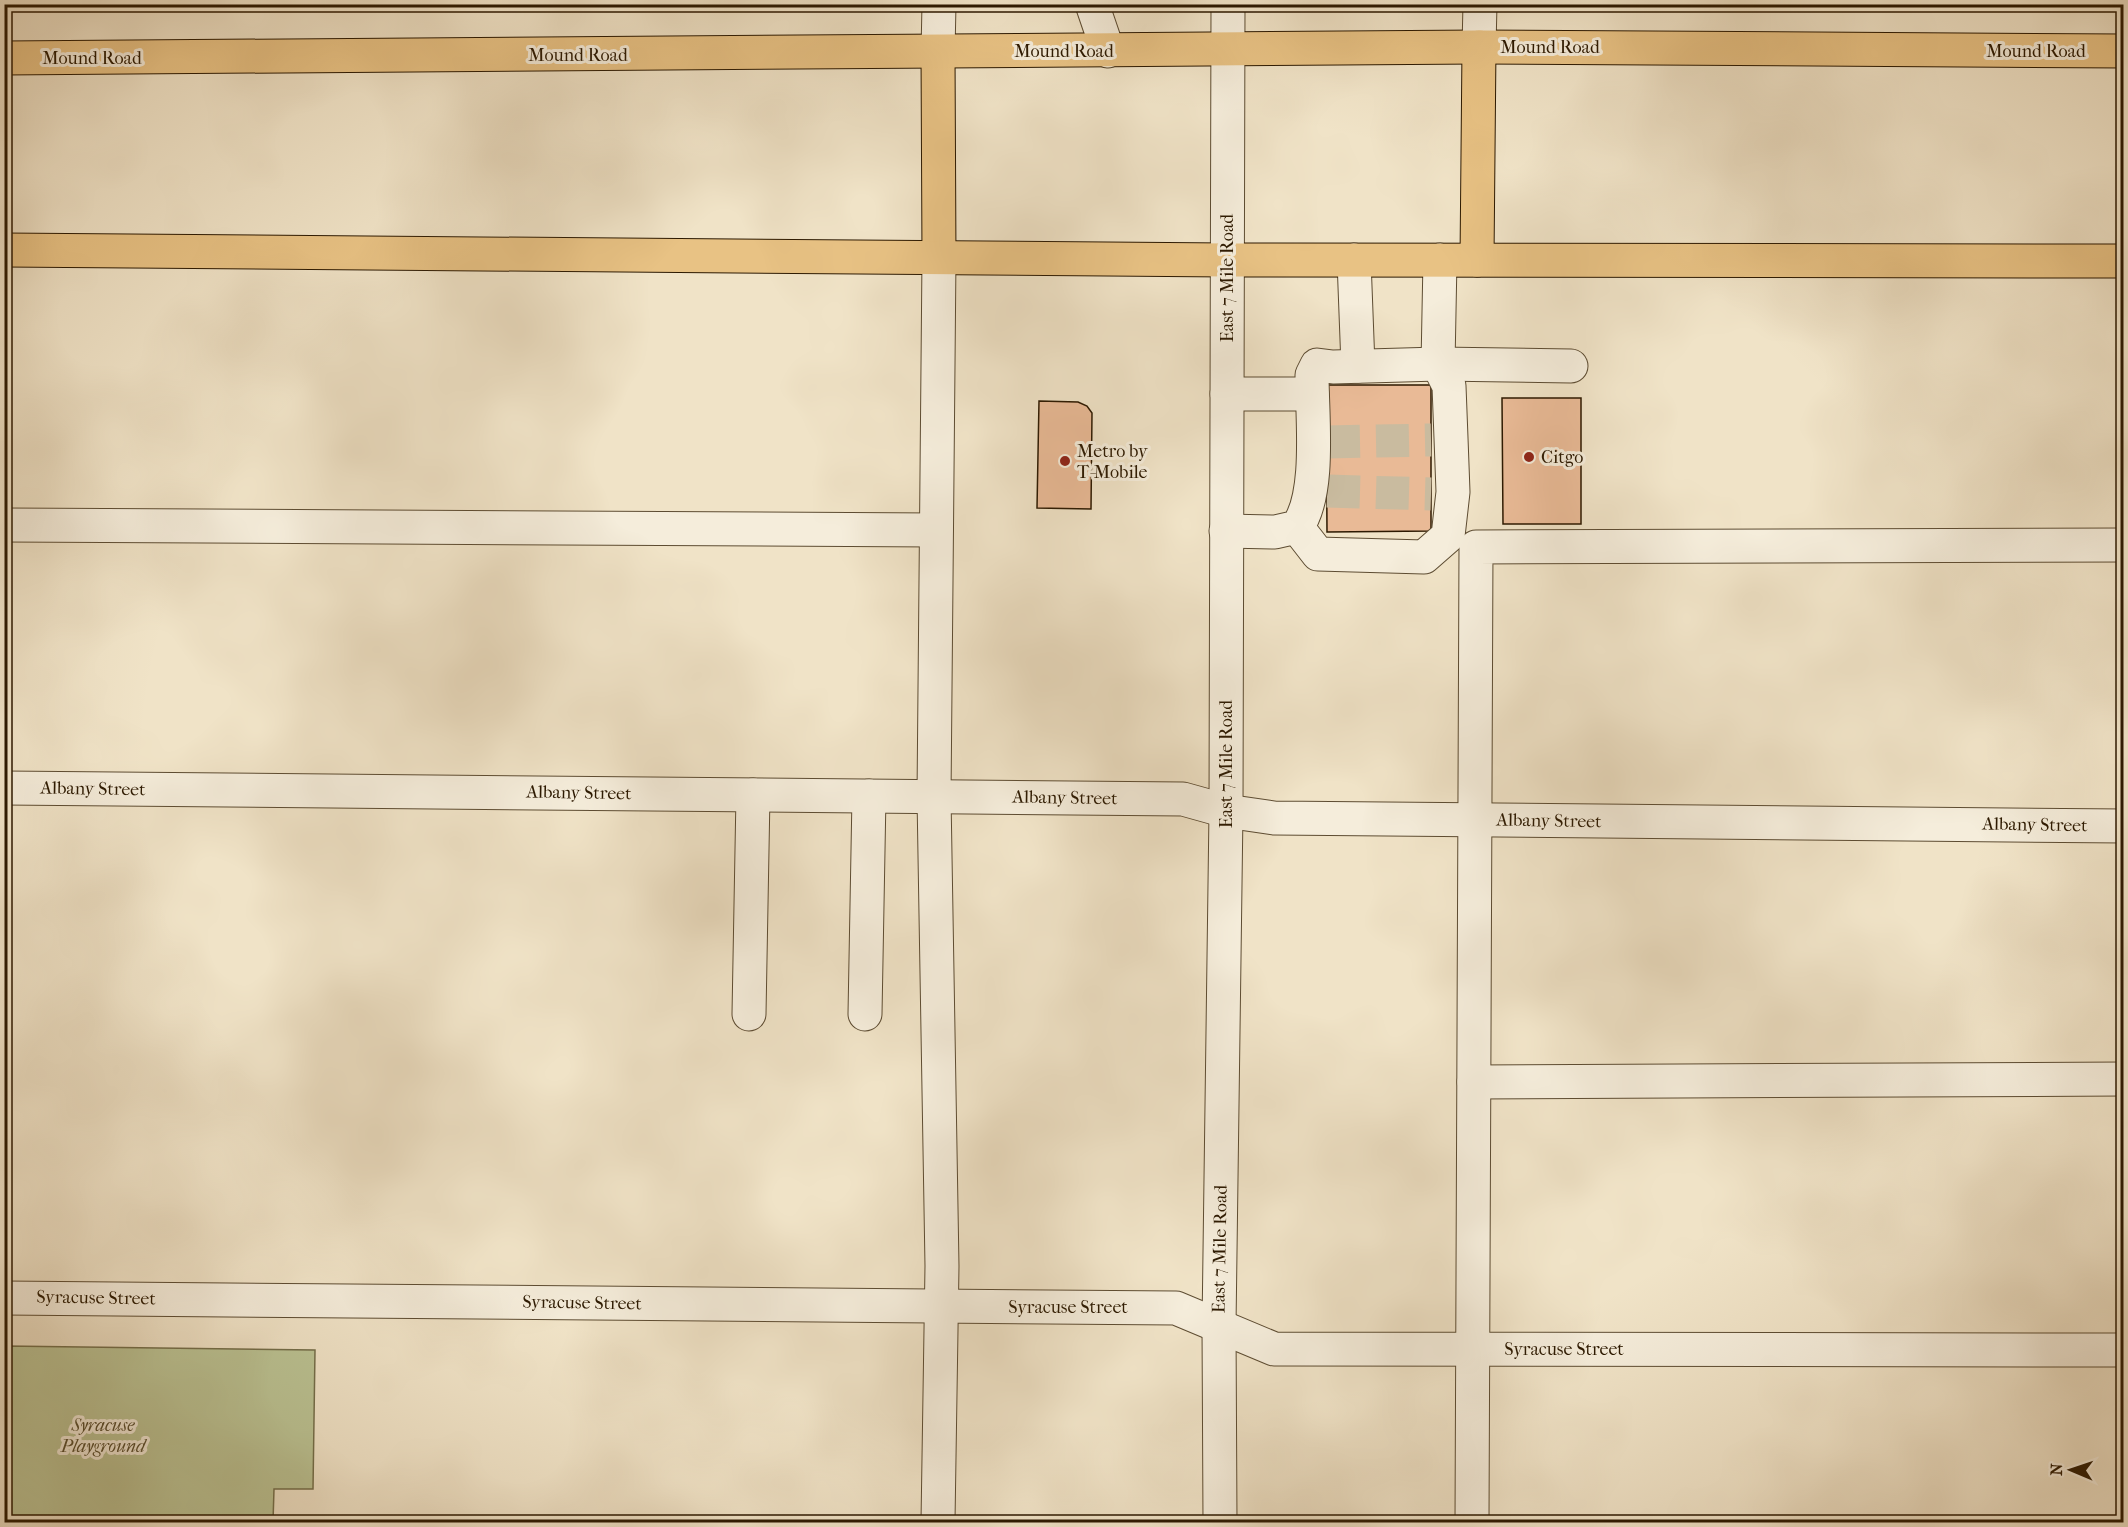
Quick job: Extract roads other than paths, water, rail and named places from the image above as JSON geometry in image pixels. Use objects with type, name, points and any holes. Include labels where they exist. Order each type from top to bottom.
[{"type":"main road","name":"Mound Road","points":[[14,62],[1227,48],[1479,47],[2124,51]]},
{"type":"main road","points":[[1477,260],[1479,47]]},
{"type":"main road","points":[[938,52],[939,257]]},
{"type":"main road","points":[[4,249],[1227,260],[2124,261]]},
{"type":"street","points":[[938,52],[939,4]]},
{"type":"street","points":[[1092,4],[1108,51]]},
{"type":"street","name":"East 7 Mile Road","points":[[1220,1522],[1219,1326],[1226,811],[1228,4]]},
{"type":"street","points":[[1479,47],[1480,4]]},
{"type":"street","points":[[938,1522],[942,1266],[934,797],[939,257]]},
{"type":"street","points":[[1354,260],[1358,366]]},
{"type":"street","points":[[1297,527],[1317,554],[1424,557],[1448,536],[1442,493],[1441,439],[1449,386],[1438,364],[1440,260]]},
{"type":"street","points":[[1226,531],[1275,532],[1297,527],[1305,516],[1318,491],[1312,481],[1319,442],[1312,394],[1312,375],[1317,364],[1571,366]]},
{"type":"street","points":[[1227,394],[1312,394]]},
{"type":"street","points":[[4,525],[936,530]]},
{"type":"street","points":[[1472,1522],[1476,547],[2124,545]]},
{"type":"street","name":"Albany Street","points":[[4,788],[1183,799],[1226,811],[1274,818],[2124,826]]},
{"type":"street","points":[[750,1014],[753,795]]},
{"type":"street","points":[[865,1014],[869,796]]},
{"type":"street","points":[[1474,1083],[2124,1079]]},
{"type":"street","name":"Syracuse Street","points":[[4,1298],[1176,1308],[1274,1349],[2124,1350]]},
{"type":"tunnel","points":[[1327,442],[1431,440]]},
{"type":"tunnel","points":[[1327,491],[1431,494]]},
{"type":"place","name":"Citgo","points":[[1529,457]]},
{"type":"place","name":"Metro by T-Mobile","points":[[1065,461]]},
{"type":"park label","name":"Syracuse Playground","points":[[103,1435]]}]
